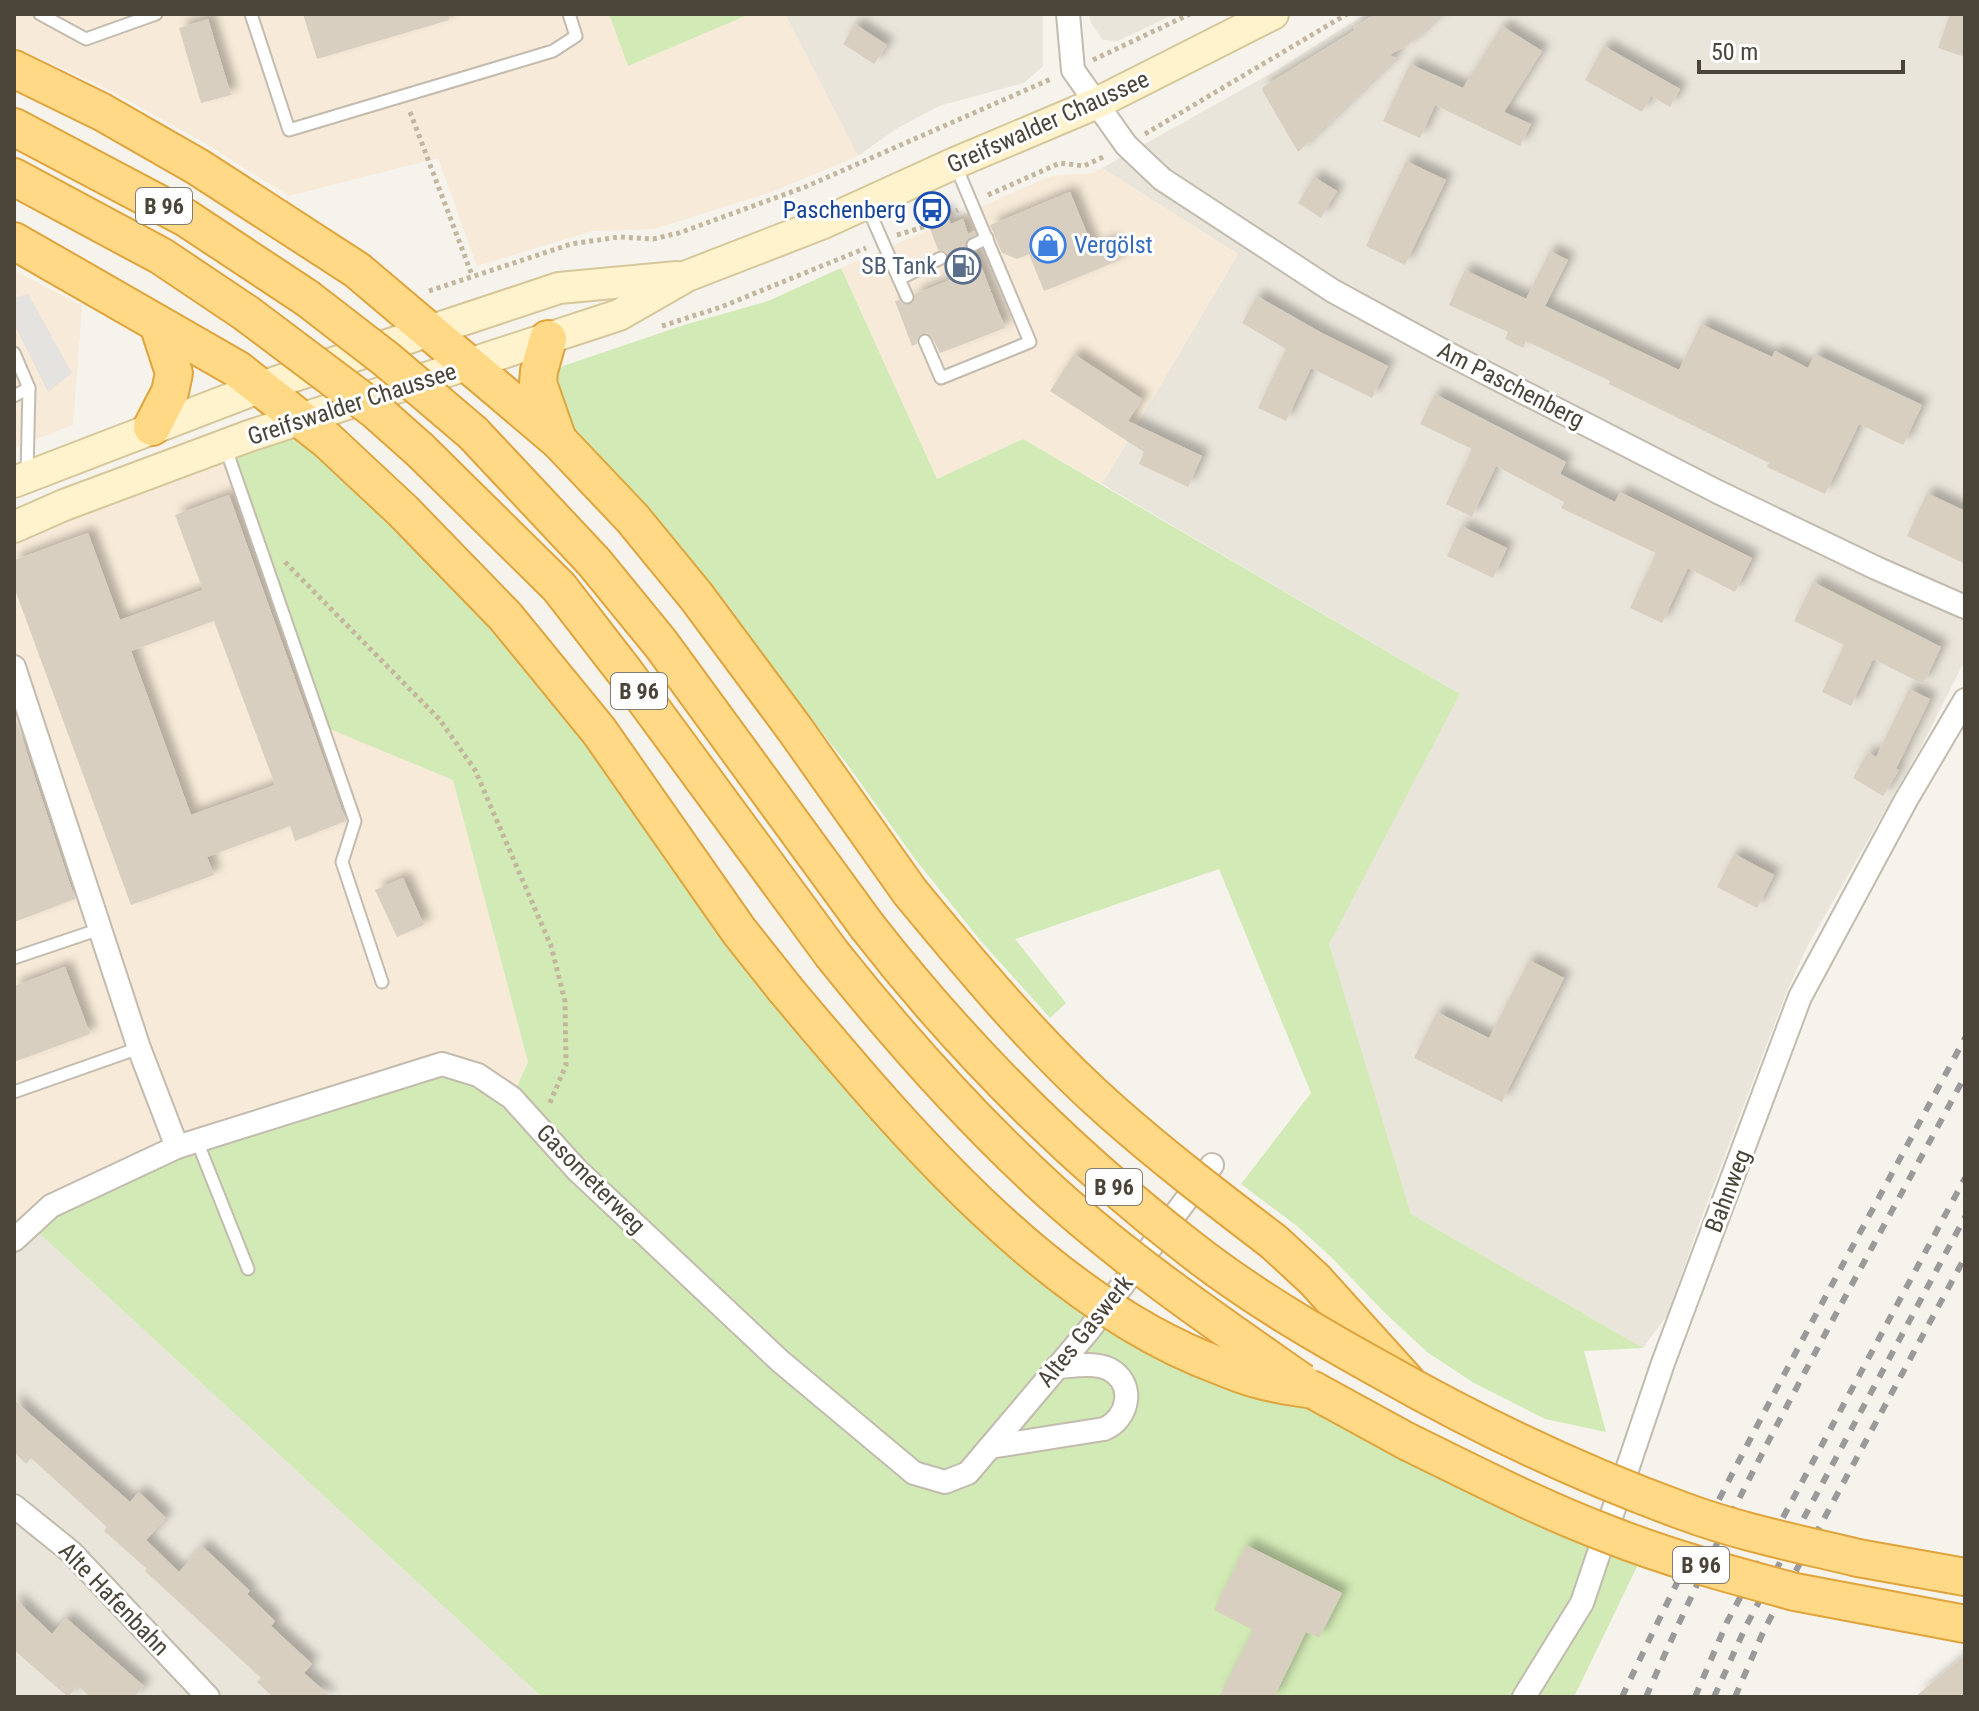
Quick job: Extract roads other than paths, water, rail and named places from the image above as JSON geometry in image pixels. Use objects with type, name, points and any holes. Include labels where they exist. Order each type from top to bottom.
[{"type":"highway","points":[[14,69],[102,112],[198,167],[357,270],[559,441],[633,519],[696,596],[910,892],[996,994],[1073,1075],[1166,1158],[1274,1242],[1315,1280],[1411,1388]]},
{"type":"highway","name":"B 96","points":[[14,127],[186,218],[307,298],[397,368],[473,433],[594,562],[661,644],[867,926],[926,1000],[994,1074],[1070,1149],[1140,1209],[1250,1291],[1333,1344],[1523,1446],[1685,1512],[1858,1558],[1965,1577]]},
{"type":"highway","name":"B 96","points":[[14,177],[161,256],[246,313],[375,410],[420,450],[559,587],[832,954],[890,1027],[957,1100],[1051,1191],[1097,1231],[1204,1312],[1313,1390],[1408,1442],[1516,1495],[1609,1535],[1795,1592],[1965,1624]]},
{"type":"highway","points":[[14,241],[222,359],[301,419],[403,511],[505,616],[599,731],[739,931],[887,1110],[1030,1247],[1137,1328],[1198,1358],[1259,1380],[1313,1390]]},
{"type":"highway","points":[[152,427],[170,392],[174,373],[158,324]]},
{"type":"highway","points":[[548,339],[538,383],[559,441]]},
{"type":"main road","name":"Greifswalder Chaussee","points":[[14,527],[64,505],[301,419],[619,315],[687,276],[821,224],[1097,103],[1273,14]]},
{"type":"main road","name":"Greifswalder Chaussee","points":[[20,480],[261,387],[559,288],[687,276]]},
{"type":"street","name":"Am Paschenberg","points":[[1068,14],[1073,70],[1126,145],[1162,179],[1333,291],[1445,352],[1718,492],[1965,607]]},
{"type":"street","points":[[14,667],[139,1048],[187,1144]]},
{"type":"street","name":"Bahnweg","points":[[1524,1697],[1582,1603],[1663,1363],[1800,997],[1906,800],[1965,700]]},
{"type":"street","name":"Gasometerweg","points":[[14,1240],[51,1206],[187,1144],[442,1064],[478,1075],[512,1098],[577,1170],[780,1361],[914,1473],[945,1482]]},
{"type":"street","name":"Altes Gaswerk","points":[[945,1482],[968,1473],[1089,1330],[1212,1165]]},
{"type":"street","points":[[990,1447],[1104,1429],[1123,1414],[1127,1403],[1126,1392],[1116,1374],[1100,1366],[1057,1367]]},
{"type":"street","name":"Alte Hafenbahn","points":[[14,1506],[71,1552],[208,1697]]},
{"type":"lane","points":[[40,14],[86,39],[156,14]]},
{"type":"lane","points":[[251,14],[289,130],[553,51],[576,36],[569,14]]},
{"type":"lane","points":[[925,341],[941,378],[1030,342],[955,163]]},
{"type":"lane","points":[[866,204],[907,297]]},
{"type":"lane","points":[[973,245],[987,238]]},
{"type":"lane","points":[[899,279],[941,258]]},
{"type":"lane","points":[[14,353],[29,388],[20,480]]},
{"type":"lane","points":[[14,396],[29,388]]},
{"type":"lane","points":[[224,446],[355,821],[342,862],[382,982]]},
{"type":"lane","points":[[14,958],[100,929]]},
{"type":"lane","points":[[14,1092],[139,1048]]},
{"type":"lane","points":[[187,1144],[248,1269]]},
{"type":"railway","points":[[1622,1697],[1746,1448],[1965,1038]]},
{"type":"railway","points":[[1646,1697],[1758,1461],[1965,1076]]},
{"type":"railway","points":[[1695,1697],[1727,1622],[1965,1178]]},
{"type":"railway","points":[[1714,1697],[1746,1626],[1965,1217]]},
{"type":"railway","points":[[1735,1697],[1764,1630],[1965,1257]]},
{"type":"place","name":"Paschenberg","points":[[932,210]]},
{"type":"place","name":"Vergölst","points":[[1048,245]]},
{"type":"place","name":"SB Tank","points":[[963,266]]}]
